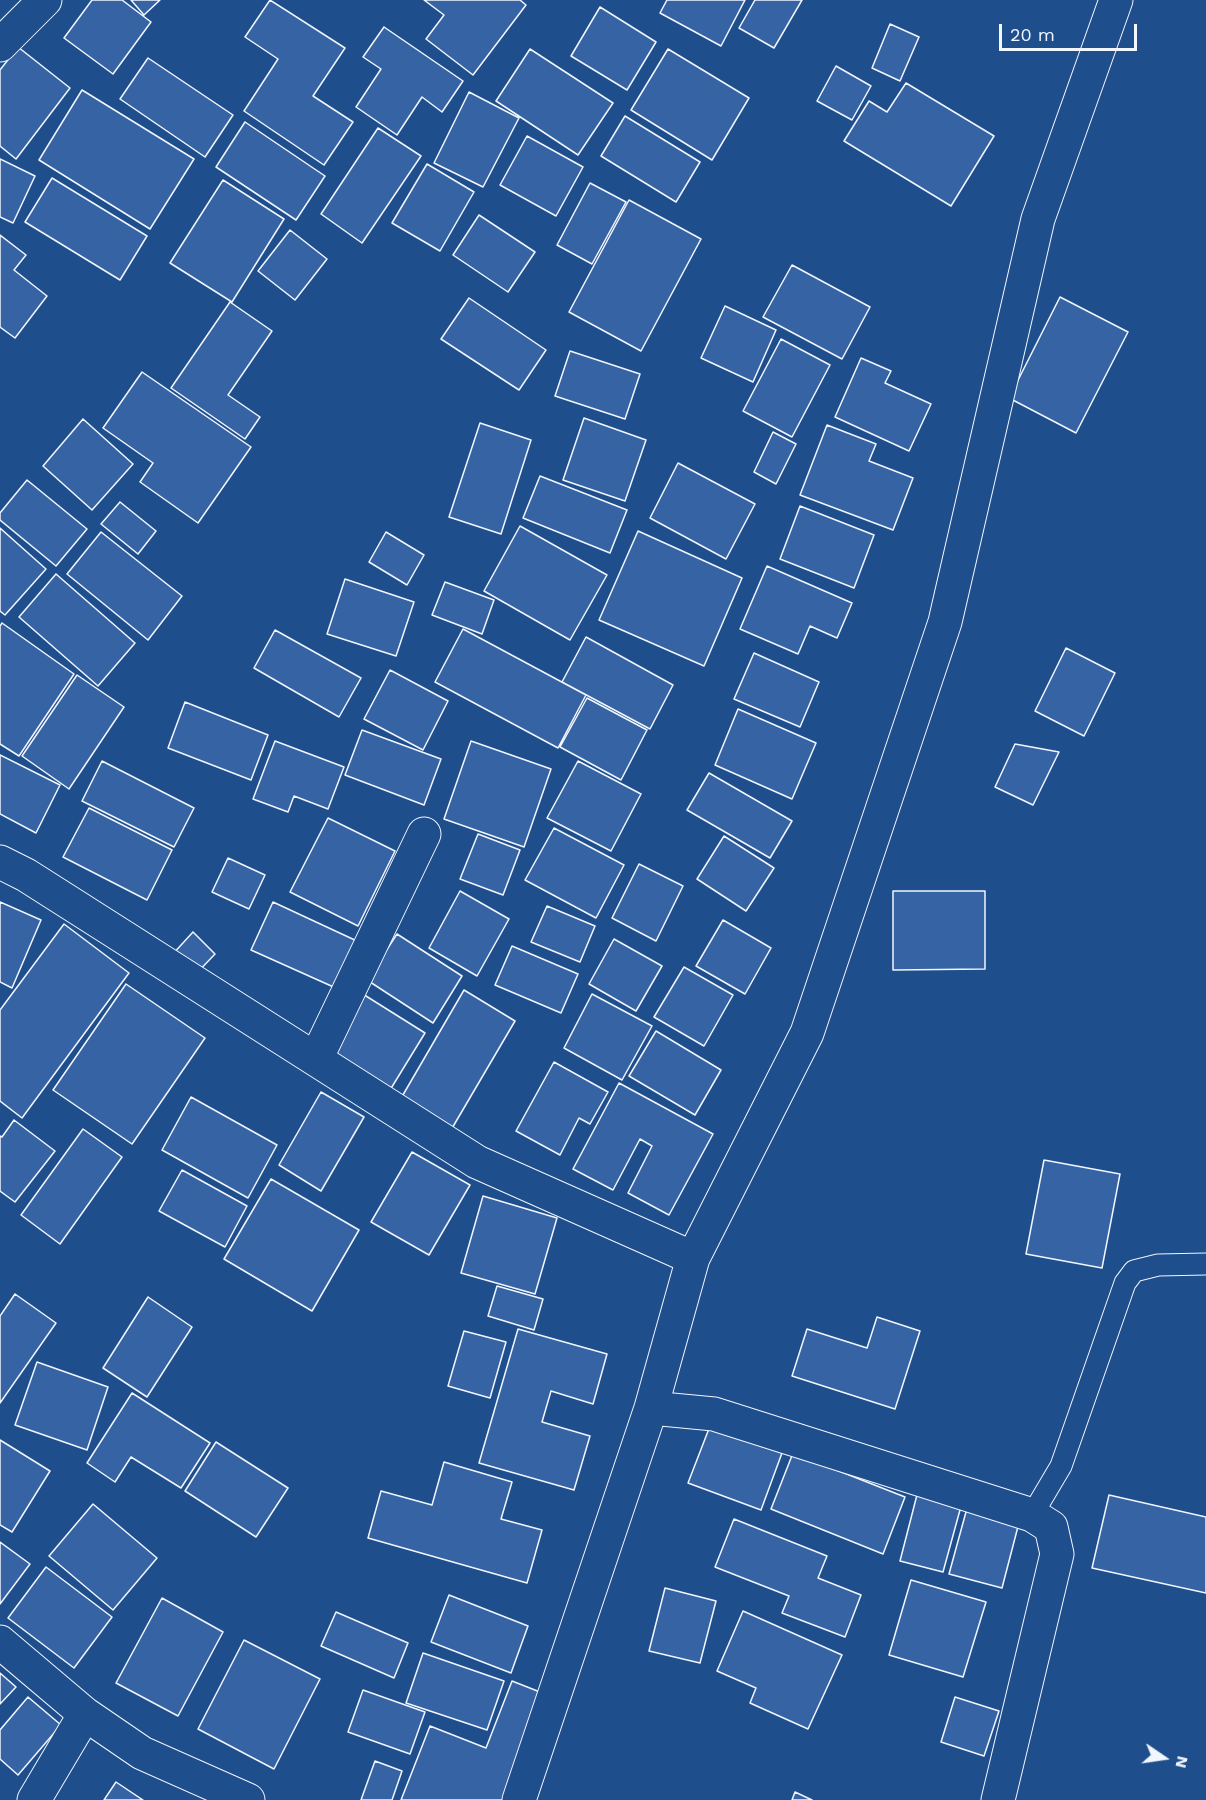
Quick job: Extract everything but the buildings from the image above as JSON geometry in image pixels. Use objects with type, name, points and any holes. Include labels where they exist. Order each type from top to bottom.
[{"type":"street","points":[[0,45],[45,0]]},
{"type":"street","points":[[519,1800],[651,1408],[693,1258],[807,1033],[945,622],[1038,219],[1116,0]]},
{"type":"street","points":[[316,1059],[424,834]]},
{"type":"street","points":[[0,862],[26,875],[477,1162],[693,1258]]},
{"type":"street","points":[[651,1408],[714,1414],[1032,1515],[1051,1527],[1057,1554],[998,1800]]},
{"type":"street","points":[[0,1642],[85,1714],[142,1753],[248,1800]]},
{"type":"street","points":[[34,1800],[85,1714]]},
{"type":"lane","points":[[1032,1515],[1061,1466],[1125,1283],[1134,1271],[1158,1266],[1206,1264]]}]
